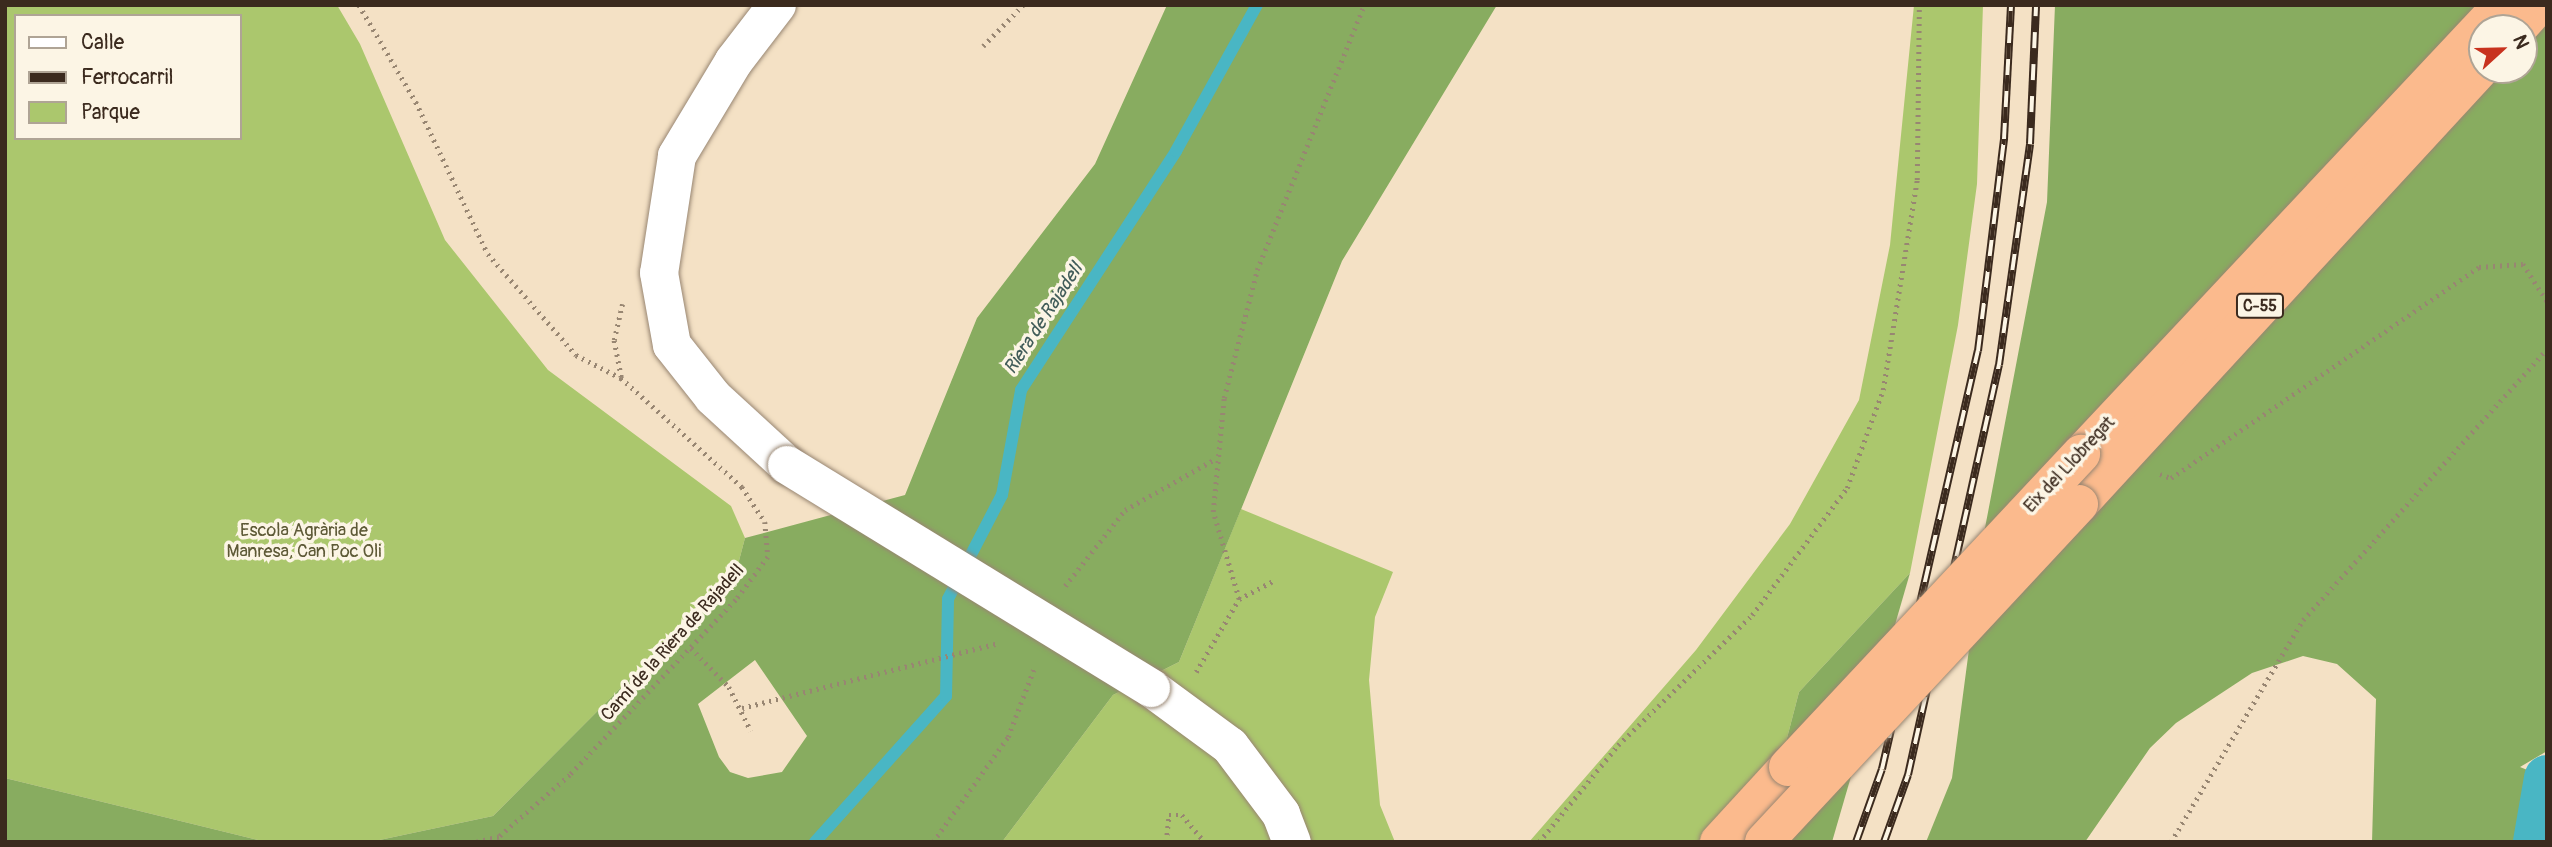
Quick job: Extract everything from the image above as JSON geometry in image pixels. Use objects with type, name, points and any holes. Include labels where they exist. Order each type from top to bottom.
[{"type":"highway","name":"C-55","points":[[2433,100],[2502,5]]},
{"type":"highway","name":"C-55","points":[[2433,100],[2468,76]]},
{"type":"highway","name":"Eix del Llobregat","points":[[1719,842],[2081,454],[2433,100]]},
{"type":"highway","name":"Eix del Llobregat","points":[[1764,842],[2079,504],[2433,100]]},
{"type":"street","points":[[777,5],[734,61],[677,156],[659,273],[672,345],[713,397],[787,465],[1151,688],[1230,746],[1275,804],[1292,842]]},
{"type":"path","name":"Camí de la Riera de Rajadell","points":[[359,5],[416,102],[488,254],[576,355],[621,378],[742,487],[765,523],[768,557],[691,648],[570,775],[499,837],[477,842]]},
{"type":"path","points":[[983,46],[1023,5]]},
{"type":"path","points":[[1239,598],[1213,512],[1214,459],[1257,270],[1324,113],[1364,5]]},
{"type":"path","points":[[1539,842],[1618,745],[1752,615],[1847,488],[1883,390],[1917,180],[1919,5]]},
{"type":"path","points":[[2123,454],[2171,478],[2479,267],[2523,264],[2547,301]]},
{"type":"path","points":[[2171,842],[2303,620],[2547,349]]},
{"type":"path","points":[[1060,592],[1125,510],[1214,459]]},
{"type":"path","points":[[1199,666],[1239,598],[1275,580]]},
{"type":"path","points":[[742,708],[872,672],[1008,640]]},
{"type":"path","points":[[691,648],[742,708],[751,731]]},
{"type":"path","points":[[933,842],[1018,720],[1036,669],[1031,652]]},
{"type":"path","points":[[1166,842],[1169,814],[1182,816],[1205,842]]},
{"type":"path","points":[[5,840],[11,842]]},
{"type":"green space","name":"Escola Agrària de Manresa, Can Poc Oli","points":[[5,5],[337,5],[360,44],[445,240],[548,370],[731,506],[745,538],[736,572],[493,816],[370,842],[266,842],[5,778]]},
{"type":"green space","points":[[1167,5],[1497,5],[1342,261],[1179,662],[1113,695],[1002,842],[370,842],[493,816],[736,572],[745,538],[905,495],[977,318],[1095,164]],"holes":[[[755,660],[807,736],[782,772],[748,778],[730,772],[719,757],[698,704]]]},
{"type":"green space","points":[[1914,5],[1983,5],[1977,184],[1958,325],[1910,573],[1799,692],[1760,842],[1529,842],[1696,650],[1790,524],[1859,400],[1890,245]]},
{"type":"green space","points":[[2055,5],[2547,5],[2547,751],[2520,767],[2547,778],[2547,842],[2372,842],[2376,699],[2337,664],[2303,656],[2252,673],[2176,723],[2150,748],[2085,842],[1926,842],[1952,778],[1985,528],[2047,202]]},
{"type":"green space","points":[[1241,509],[1393,572],[1375,617],[1369,680],[1380,805],[1395,842],[1002,842],[1113,695],[1179,662]]},
{"type":"green space","points":[[1910,573],[1832,842],[1760,842],[1799,692]]},
{"type":"green space","points":[[5,778],[266,842],[5,842]]},
{"type":"waterway","name":"Riera de Rajadell","points":[[815,842],[946,696],[948,599],[1002,495],[1021,390],[1176,151],[1257,5]]},
{"type":"waterway","points":[[2536,842],[2547,778]]},
{"type":"railway","points":[[1856,842],[1882,769],[1978,351],[2004,139],[2011,5]]},
{"type":"railway","points":[[1884,842],[1908,775],[1999,365],[2030,144],[2036,5]]}]
